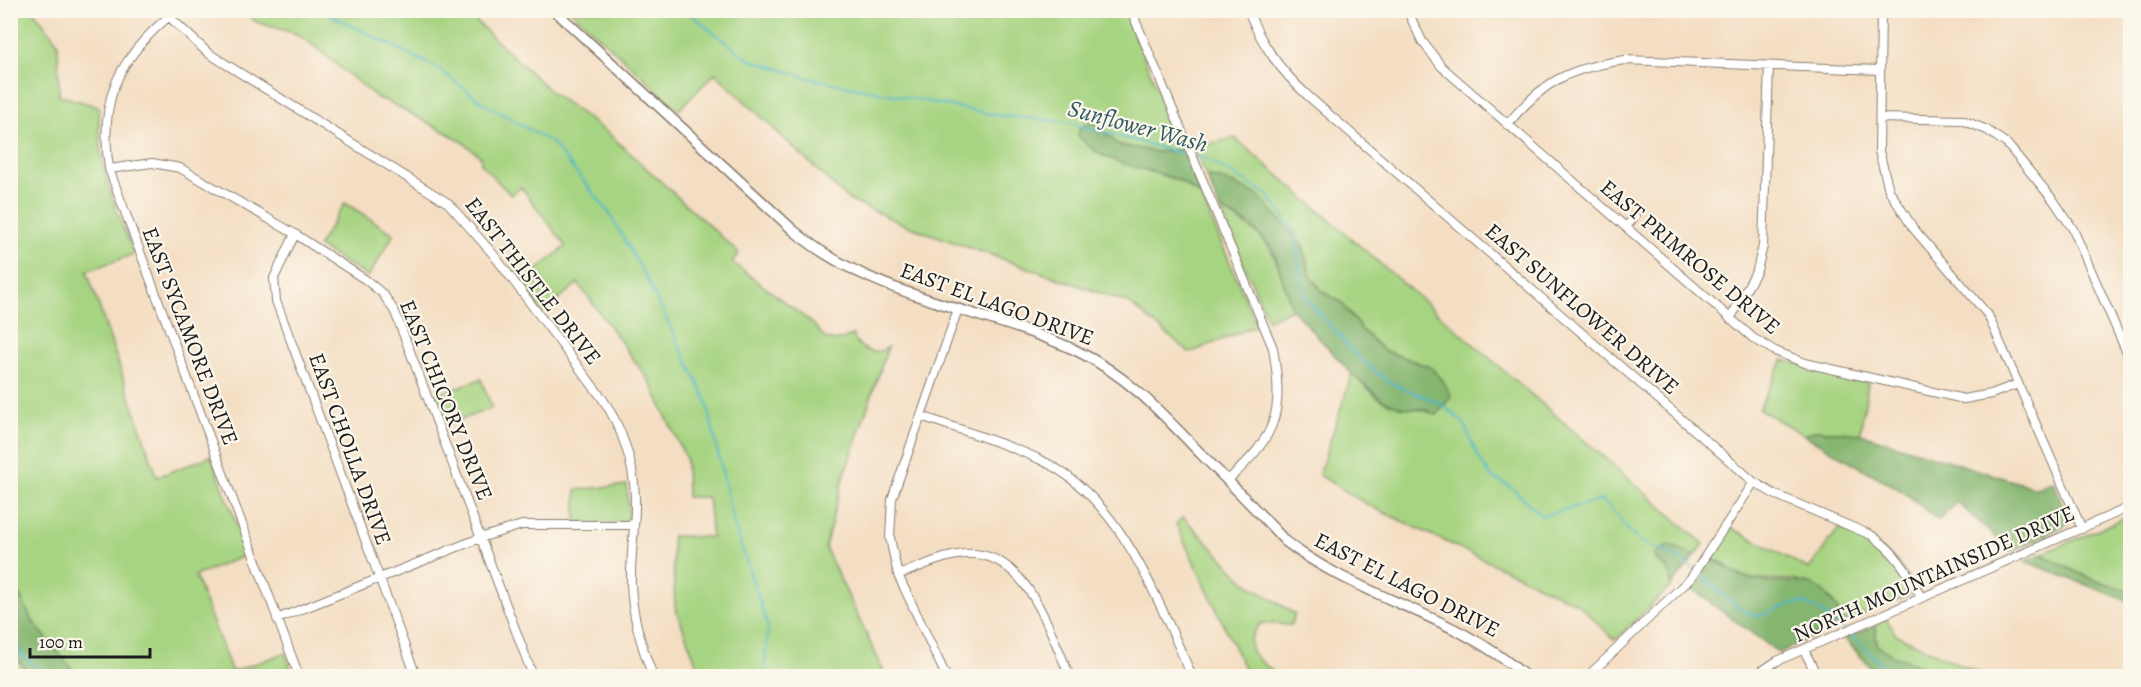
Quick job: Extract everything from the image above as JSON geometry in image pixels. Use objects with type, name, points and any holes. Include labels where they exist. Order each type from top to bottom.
[{"type":"street","name":"EAST EL LAGO DRIVE","points":[[554,10],[810,245],[856,271],[1074,350],[1113,370],[1142,393],[1285,541],[1316,563],[1487,646],[1525,676]]},
{"type":"street","points":[[1131,10],[1273,348],[1280,387],[1274,424],[1256,454],[1228,480]]},
{"type":"street","name":"EAST SUNFLOWER DRIVE","points":[[1248,10],[1260,40],[1280,69],[1308,96],[1754,482],[1793,502],[1871,535],[1883,543],[1908,571],[1922,597]]},
{"type":"street","name":"EAST PRIMROSE DRIVE","points":[[1407,10],[1422,41],[1442,67],[1730,319],[1774,351],[1805,363],[1964,399],[1991,394],[2018,384]]},
{"type":"street","points":[[1881,10],[1879,151],[1889,190],[1913,228],[1988,315],[2082,529]]},
{"type":"street","name":"EAST SYCAMORE DRIVE","points":[[165,14],[135,47],[112,91],[105,133],[109,169],[299,676]]},
{"type":"street","name":"EAST THISTLE DRIVE","points":[[165,14],[208,53],[429,189],[463,217],[613,415],[632,471],[635,498],[631,583],[634,622],[653,676]]},
{"type":"street","points":[[1507,125],[1528,99],[1544,86],[1558,77],[1590,65],[1625,60],[1879,70]]},
{"type":"street","points":[[1730,319],[1757,270],[1763,246],[1769,66]]},
{"type":"street","points":[[1880,118],[1962,120],[1988,129],[2007,144],[2054,201],[2073,229],[2130,360]]},
{"type":"street","name":"EAST CHICORY DRIVE","points":[[109,169],[152,163],[171,164],[295,234],[375,287],[390,303],[533,676]]},
{"type":"street","points":[[1626,227],[1635,216]]},
{"type":"street","name":"EAST CHOLLA DRIVE","points":[[295,234],[274,278],[276,301],[416,676]]},
{"type":"street","points":[[946,676],[898,575],[890,538],[892,499],[958,309]]},
{"type":"street","points":[[921,416],[1042,460],[1076,482],[1121,531],[1192,676]]},
{"type":"street","points":[[1588,676],[1691,578],[1754,482]]},
{"type":"street","name":"NORTH MOUNTAINSIDE DRIVE","points":[[1754,676],[1777,661],[2130,507]]},
{"type":"street","points":[[277,619],[480,538],[522,525],[633,525]]},
{"type":"street","points":[[898,575],[950,557],[967,554],[987,557],[1011,569],[1029,589],[1070,676]]},
{"type":"street","points":[[1804,650],[1817,676]]},
{"type":"green space","points":[[10,11],[34,11],[58,43],[59,95],[99,107],[103,166],[134,254],[87,271],[157,477],[211,456],[248,554],[195,576],[232,672],[285,653],[294,676],[78,676],[31,618],[10,578]]},
{"type":"green space","points":[[242,11],[465,11],[550,91],[609,134],[739,253],[732,262],[812,323],[826,339],[836,341],[853,335],[859,345],[872,352],[888,347],[843,479],[825,547],[886,676],[701,676],[675,607],[672,536],[712,537],[708,497],[687,497],[686,459],[650,382],[578,283],[543,312],[521,283],[566,246],[521,187],[511,195],[481,164],[481,157],[460,140],[385,100],[379,99],[297,34],[256,22]]},
{"type":"green space","points":[[571,11],[1125,11],[1182,149],[1157,152],[1119,145],[1093,123],[1086,124],[1079,130],[1103,156],[1179,181],[1201,196],[1257,325],[1190,353],[1129,303],[910,227],[849,200],[715,73],[679,110]]},
{"type":"green space","points":[[1093,123],[1119,145],[1157,152],[1182,149],[1201,196],[1178,180],[1124,164],[1099,153],[1078,135],[1079,130],[1086,124]]},
{"type":"green space","points":[[1235,138],[1704,544],[1695,556],[1669,546],[1656,560],[1669,570],[1671,586],[1615,640],[1578,604],[1368,505],[1319,475],[1352,374],[1386,402],[1437,415],[1430,367],[1383,350],[1362,330],[1341,302],[1322,291],[1311,277],[1302,244],[1227,181],[1206,176],[1193,147]]},
{"type":"green space","points":[[1206,176],[1227,181],[1258,195],[1302,244],[1311,277],[1322,291],[1341,302],[1362,330],[1383,350],[1430,367],[1442,379],[1451,396],[1437,415],[1424,409],[1403,408],[1384,401],[1352,374],[1292,309],[1273,249],[1250,225],[1220,209]]},
{"type":"green space","points":[[345,203],[394,234],[368,277],[318,246]]},
{"type":"green space","points":[[1220,209],[1252,229],[1263,239],[1276,260],[1292,309],[1268,320]]},
{"type":"green space","points":[[1783,360],[1868,383],[1860,434],[1817,430],[1804,435],[1759,409]]},
{"type":"green space","points":[[481,379],[492,408],[444,426],[433,396]]},
{"type":"green space","points":[[1817,430],[1861,434],[2036,488],[2054,481],[2069,523],[2012,552],[1957,502],[1939,520],[1902,491],[1804,435]]},
{"type":"green space","points":[[627,485],[629,517],[622,523],[576,522],[576,490]]},
{"type":"green space","points":[[2130,516],[2130,590],[2096,581],[2041,554]]},
{"type":"green space","points":[[1183,517],[1244,581],[1295,614],[1291,625],[1261,623],[1251,640],[1253,653],[1279,676],[1248,676],[1176,524]]},
{"type":"green space","points":[[1730,527],[1809,569],[1839,528],[1884,551],[1903,569],[1911,592],[1908,596],[1844,622],[1831,598],[1795,580],[1752,579],[1736,574],[1722,562],[1709,559]]},
{"type":"green space","points":[[1669,545],[1695,556],[1671,586],[1669,570],[1656,560],[1654,554]]},
{"type":"green space","points":[[2041,554],[2096,581],[2130,590],[2130,602],[2024,561]]},
{"type":"green space","points":[[1709,559],[1750,579],[1805,583],[1814,586],[1824,592],[1844,622],[1779,653],[1689,587]]},
{"type":"green space","points":[[11,578],[33,622],[78,676],[33,676],[11,654]]},
{"type":"green space","points":[[1886,618],[1896,635],[1985,676],[1936,676],[1884,650],[1877,645],[1875,626]]},
{"type":"green space","points":[[1875,626],[1877,645],[1936,676],[1879,676],[1844,638]]},
{"type":"green space","points":[[10,654],[33,676],[11,676]]},
{"type":"waterway","points":[[320,10],[437,68],[482,102],[552,143],[608,211],[644,274],[706,399],[733,521],[768,627],[764,676]]},
{"type":"waterway","name":"Sunflower Wash","points":[[685,10],[748,59],[808,78],[996,115],[1066,122],[1188,155]]},
{"type":"waterway","name":"Sunflower Wash","points":[[1194,156],[1206,159],[1267,194],[1296,233],[1300,277],[1306,298],[1358,357],[1390,383],[1440,403],[1464,423],[1476,453],[1491,477],[1511,487],[1542,516],[1601,500],[1612,509],[1636,538],[1687,563],[1694,569]]},
{"type":"waterway","name":"Sunflower Wash","points":[[1699,572],[1737,606],[1754,615],[1761,615],[1796,603],[1810,606],[1849,634],[1894,676]]},
{"type":"waterway","points":[[10,634],[22,655],[48,676]]}]
